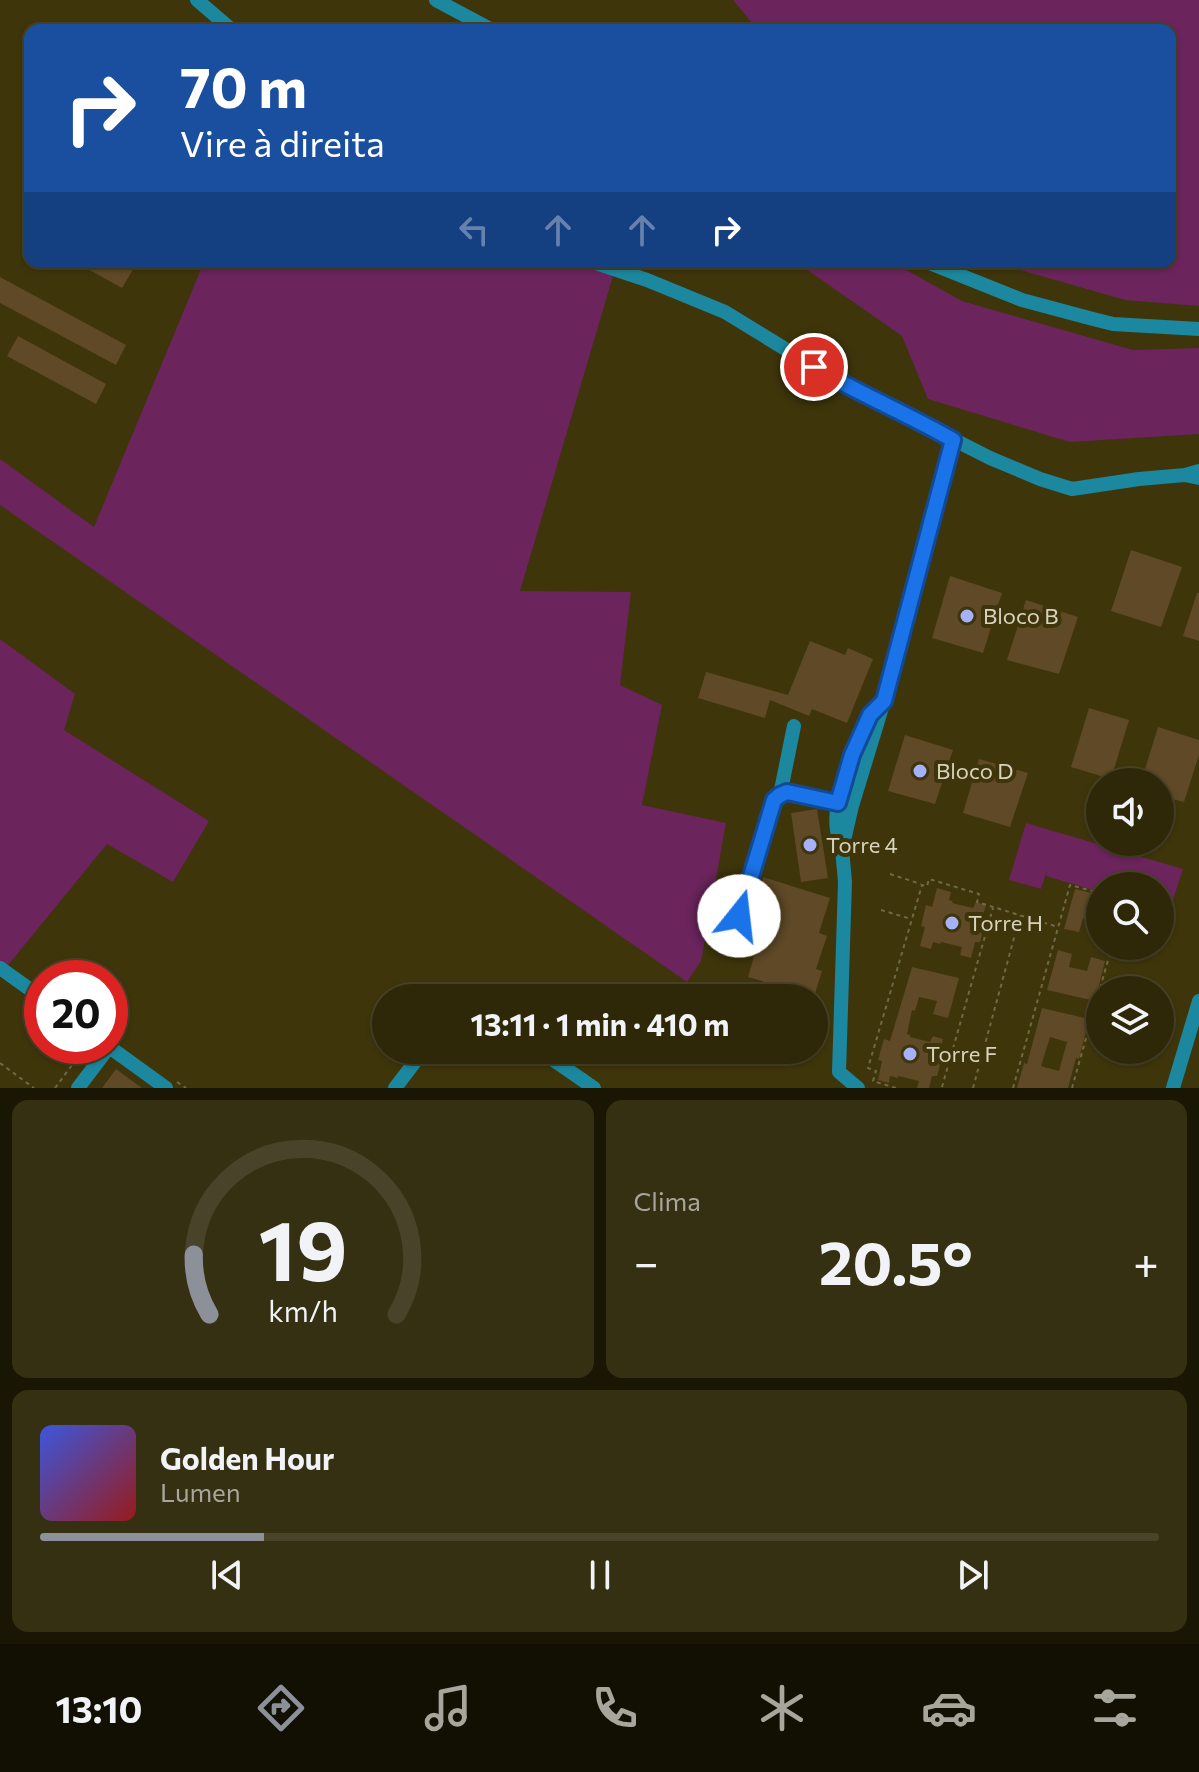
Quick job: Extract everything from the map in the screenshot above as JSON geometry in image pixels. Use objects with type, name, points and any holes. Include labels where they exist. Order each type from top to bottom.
[{"type":"street","points":[[197,0],[225,24]]},
{"type":"street","points":[[436,0],[481,24]]},
{"type":"street","points":[[611,268],[725,312],[836,380],[953,440],[1040,479],[1072,489],[1194,475]]},
{"type":"street","points":[[942,268],[1022,300],[1113,324],[1199,329]]},
{"type":"street","points":[[858,1088],[839,1072],[845,805],[859,757],[884,701],[953,440]]},
{"type":"street","points":[[780,795],[794,726]]},
{"type":"street","points":[[732,941],[774,800],[787,792],[845,805]]},
{"type":"street","points":[[0,968],[24,985]]},
{"type":"street","points":[[1173,1088],[1199,1001]]},
{"type":"street","points":[[128,1060],[166,1088]]},
{"type":"street","points":[[78,1088],[95,1064]]},
{"type":"street","points":[[395,1088],[413,1064]]},
{"type":"street","points":[[559,1064],[594,1088]]},
{"type":"path","points":[[890,874],[922,885],[927,886],[929,879],[979,894],[977,902],[1058,927]]},
{"type":"path","points":[[896,1088],[873,1081],[876,1071],[868,1068],[922,885]]},
{"type":"path","points":[[1013,1088],[1070,885],[1086,889]]},
{"type":"path","points":[[943,1088],[993,907]]},
{"type":"path","points":[[881,910],[912,920]]},
{"type":"path","points":[[973,1088],[1020,915]]},
{"type":"path","points":[[1072,1088],[1108,960]]},
{"type":"path","points":[[0,1063],[34,1088]]},
{"type":"path","points":[[55,1088],[73,1064]]},
{"type":"shaded area","points":[[733,0],[1199,0],[1199,306],[1125,300],[1013,268],[1176,268],[1176,24],[753,24]]},
{"type":"shaded area","points":[[202,268],[591,268],[613,276],[520,591],[631,592],[620,685],[662,705],[642,805],[726,823],[701,961],[687,982],[0,505],[0,459],[94,527]]},
{"type":"shaded area","points":[[805,268],[903,268],[962,301],[1133,350],[1199,348],[1199,434],[1070,442],[928,399],[902,336]]},
{"type":"shaded area","points":[[0,639],[75,694],[64,730],[209,821],[173,882],[107,844],[0,975]]},
{"type":"shaded area","points":[[1026,823],[1086,841],[1086,856],[1139,856],[1183,869],[1174,897],[1174,872],[1086,872],[1086,888],[1046,876],[1047,870],[1041,889],[1009,880]]},
{"type":"building","points":[[86,268],[134,268],[122,288]]},
{"type":"building","points":[[0,277],[126,345],[116,365],[0,303]]},
{"type":"building","points":[[18,336],[106,384],[96,404],[7,356]]},
{"type":"building","name":"Bloco B","points":[[1131,550],[1182,567],[1161,627],[1111,611]]},
{"type":"building","name":"Bloco B","points":[[950,576],[1002,593],[983,653],[932,638]]},
{"type":"building","points":[[1199,593],[1199,641],[1183,636]]},
{"type":"building","points":[[1026,600],[1078,617],[1059,674],[1007,660]]},
{"type":"building","points":[[810,641],[845,655],[848,648],[873,659],[847,723],[812,709],[809,716],[770,700],[765,718],[698,698],[706,672],[788,695]]},
{"type":"building","name":"Bloco D","points":[[1089,708],[1129,720],[1114,768],[1086,768],[1086,772],[1071,767]]},
{"type":"building","points":[[1158,727],[1199,740],[1199,755],[1184,802],[1174,800],[1174,768],[1145,768]]},
{"type":"building","name":"Bloco D","points":[[905,735],[953,750],[935,804],[888,791]]},
{"type":"building","points":[[979,759],[1028,773],[1010,827],[963,813]]},
{"type":"building","name":"Torre 4","points":[[817,809],[828,878],[801,882],[791,813]]},
{"type":"building","points":[[763,877],[830,898],[819,933],[827,936],[816,969],[822,971],[818,984],[771,984],[748,977],[758,942],[753,941],[763,906],[756,904]]},
{"type":"building","name":"Torre H","points":[[937,888],[951,892],[949,900],[952,903],[973,908],[976,902],[986,905],[980,942],[975,942],[971,958],[960,955],[962,947],[941,942],[933,942],[931,949],[920,946],[926,905],[932,907]]},
{"type":"building","points":[[1075,889],[1086,892],[1086,919],[1083,918],[1079,932],[1064,929]]},
{"type":"building","points":[[1058,950],[1072,954],[1069,967],[1087,971],[1090,960],[1105,961],[1101,976],[1086,976],[1086,999],[1047,990]]},
{"type":"building","points":[[912,967],[959,978],[948,1018],[933,1014],[937,1001],[919,997],[915,1011],[912,1010],[907,1034],[910,1037],[930,1042],[933,1036],[943,1039],[937,1076],[932,1076],[929,1088],[917,1088],[919,1081],[898,1076],[890,1076],[889,1083],[878,1080],[882,1061],[878,1060],[884,1039],[890,1041]]},
{"type":"building","points":[[1042,1008],[1086,1018],[1079,1059],[1076,1058],[1068,1088],[1017,1088],[1024,1063],[1027,1064]],"holes":[[[1050,1037],[1067,1042],[1059,1071],[1041,1066]]]},
{"type":"building","points":[[116,1069],[142,1088],[102,1088]]},
{"type":"place","name":"Bloco B","points":[[967,616]]},
{"type":"place","name":"Bloco D","points":[[920,771]]},
{"type":"place","name":"Torre 4","points":[[810,845]]},
{"type":"place","name":"Torre H","points":[[952,923]]},
{"type":"place","name":"Torre F","points":[[910,1054]]},
{"type":"route","points":[[739,916],[774,800],[787,792],[838,803],[852,755],[870,715],[884,701],[953,440],[814,367]]}]
